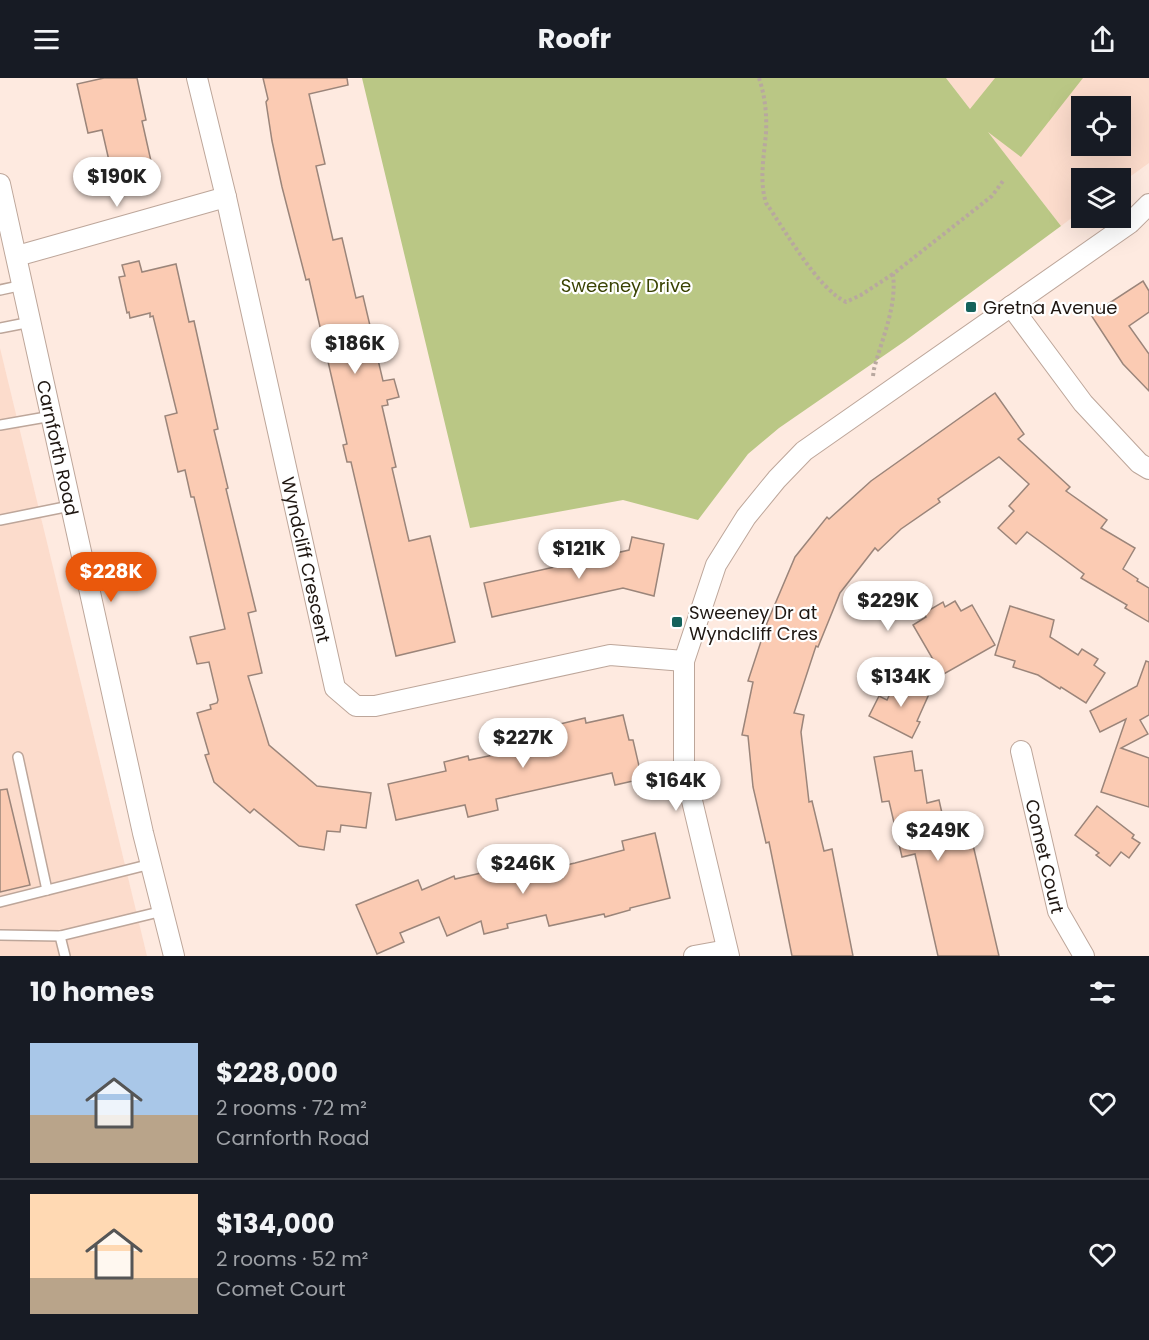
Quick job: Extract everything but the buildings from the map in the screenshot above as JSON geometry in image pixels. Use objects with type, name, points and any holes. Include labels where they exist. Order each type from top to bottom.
[{"type":"street","name":"Wyndcliff Crescent","points":[[197,78],[226,197],[335,688],[356,705],[375,706],[610,654],[684,661]]},
{"type":"street","name":"Carnforth Road","points":[[0,184],[70,506],[174,956]]},
{"type":"street","points":[[17,256],[226,197]]},
{"type":"street","points":[[694,956],[728,953],[684,767],[684,661],[716,565],[746,517],[804,451],[1130,223],[1149,204]]},
{"type":"street","points":[[1011,306],[1083,403],[1139,463],[1149,470]]},
{"type":"street","name":"Comet Court","points":[[1021,751],[1058,911],[1084,956]]},
{"type":"lane","points":[[0,290],[23,285]]},
{"type":"lane","points":[[0,328],[31,322]]},
{"type":"lane","points":[[0,425],[52,416]]},
{"type":"lane","points":[[0,520],[70,506]]},
{"type":"lane","points":[[18,757],[48,890]]},
{"type":"lane","points":[[0,902],[151,864]]},
{"type":"lane","points":[[0,935],[60,936],[163,911]]},
{"type":"lane","points":[[60,936],[65,956]]},
{"type":"path","points":[[759,78],[764,94],[766,130],[761,187],[766,203],[822,283],[835,297],[846,302],[893,274],[992,196],[1003,180]]},
{"type":"path","points":[[873,404],[874,369],[893,305],[895,290],[893,274]]},
{"type":"shaded area","points":[[946,78],[1149,78],[1149,163],[1131,176],[1131,168],[1071,168],[1071,218],[1061,226]]},
{"type":"shaded area","points":[[0,348],[147,956],[0,956]]},
{"type":"green space","name":"Sweeney Drive","points":[[362,78],[946,78],[970,109],[995,78],[1083,78],[1021,157],[988,132],[1061,226],[905,341],[779,428],[748,454],[698,520],[623,500],[470,528]]},
{"type":"place","name":"Gretna Avenue","points":[[971,307]]},
{"type":"place","name":"Sweeney Dr at Wyndcliff Cres","points":[[677,622]]}]
